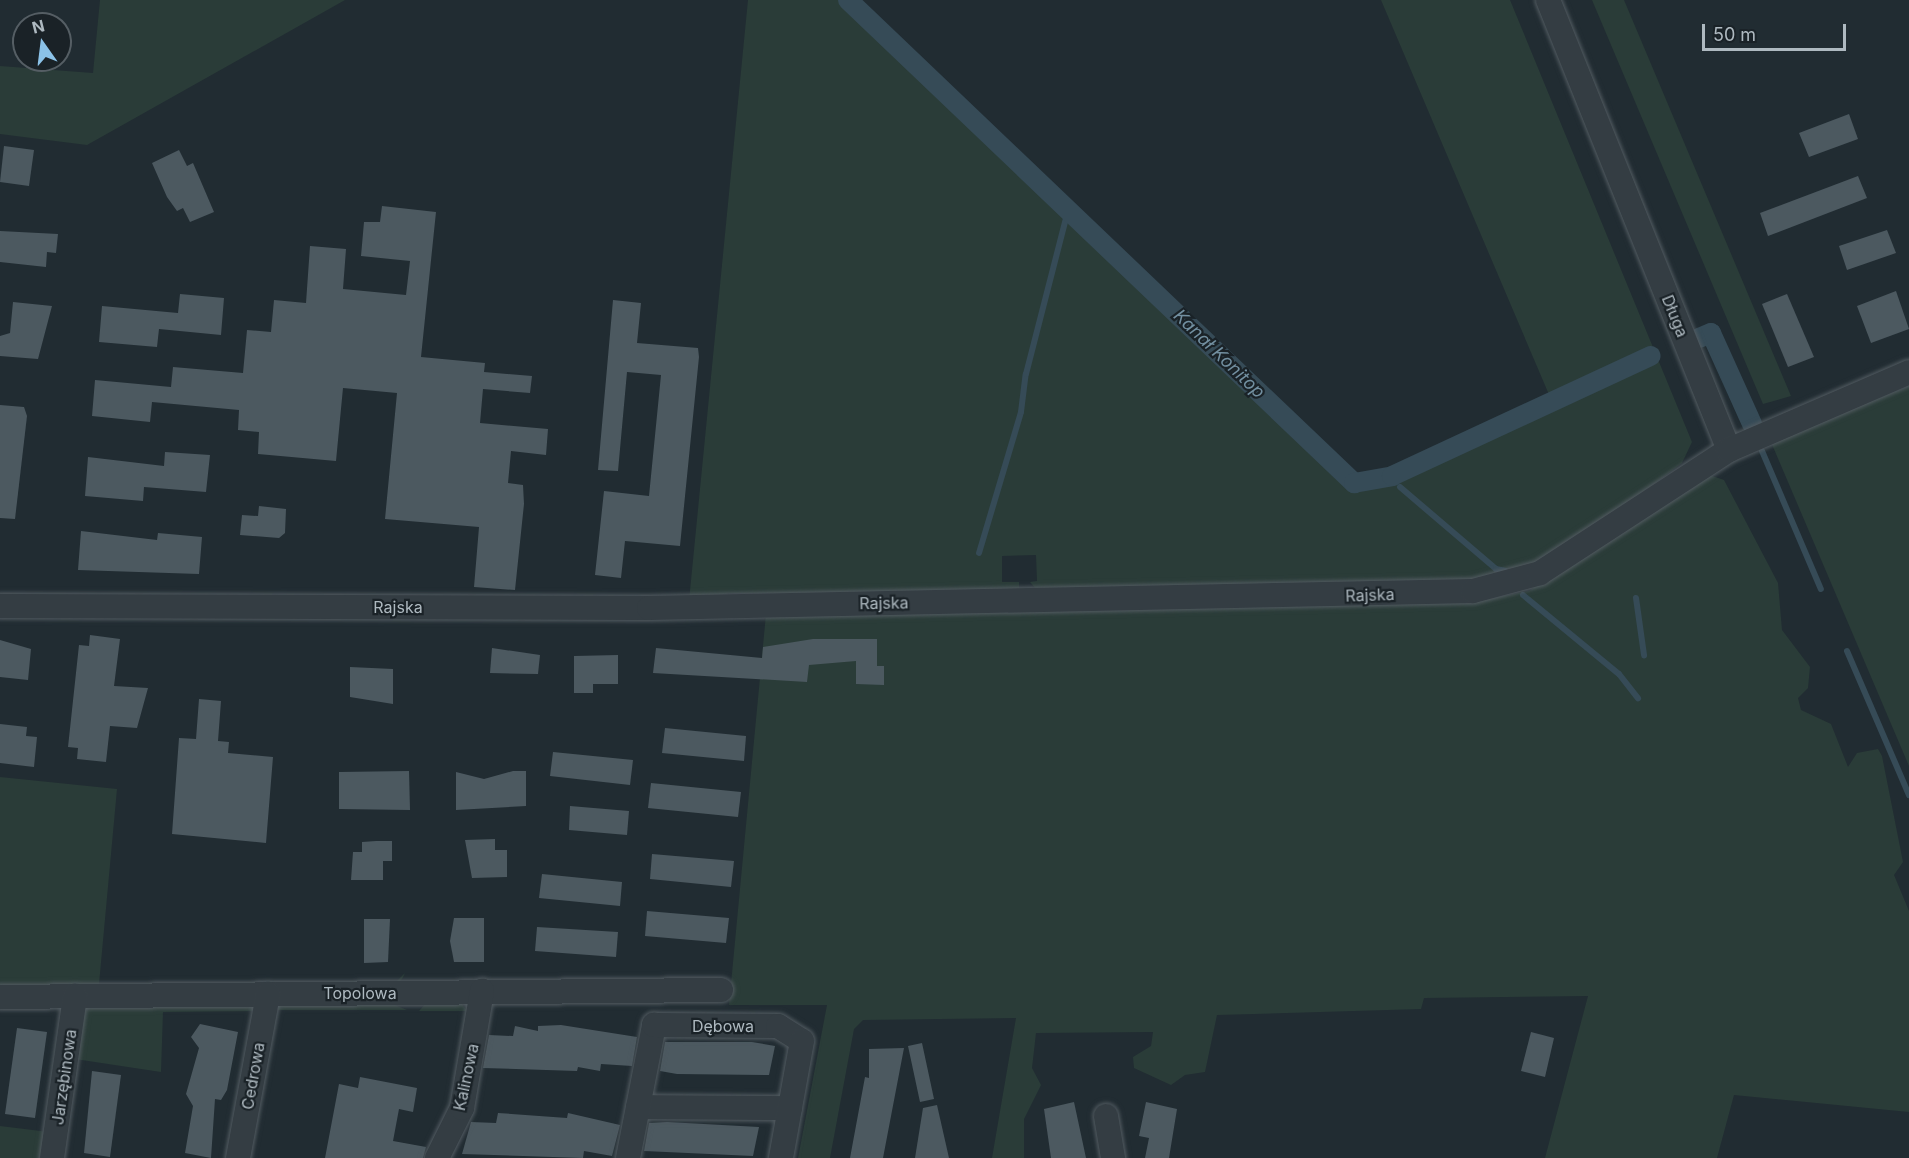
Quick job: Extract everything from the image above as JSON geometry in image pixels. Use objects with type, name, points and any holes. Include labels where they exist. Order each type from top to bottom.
[{"type":"street","name":"Długa","points":[[1548,0],[1729,450]]},
{"type":"street","points":[[1729,450],[1909,372]]},
{"type":"street","name":"Rajska","points":[[0,606],[650,608],[1473,591],[1540,573],[1729,450]]},
{"type":"street","name":"Topolowa","points":[[0,997],[721,990]]},
{"type":"street","name":"Kalinowa","points":[[437,1158],[462,1108],[482,991]]},
{"type":"street","name":"Cedrowa","points":[[238,1158],[268,994]]},
{"type":"street","name":"Jarzębinowa","points":[[52,1158],[75,996]]},
{"type":"street","name":"Dębowa","points":[[628,1158],[654,1025],[778,1026],[802,1041],[781,1158]]},
{"type":"street","points":[[638,1107],[790,1108]]},
{"type":"street","points":[[1106,1116],[1113,1158]]},
{"type":"green space","points":[[100,0],[345,0],[87,145],[0,134],[0,66],[12,67],[12,72],[93,73]]},
{"type":"green space","points":[[748,0],[839,0],[1342,482],[1359,491],[1553,404],[1381,0],[1510,0],[1692,442],[1682,463],[1604,521],[1540,562],[1485,583],[1037,590],[1030,582],[1037,581],[1036,555],[1002,556],[1002,582],[1019,582],[1019,592],[729,593],[689,601]]},
{"type":"green space","points":[[1592,0],[1624,0],[1791,396],[1763,404]]},
{"type":"green space","points":[[1909,386],[1909,766],[1771,442]]},
{"type":"green space","points":[[1706,474],[1724,480],[1778,583],[1782,630],[1810,667],[1808,688],[1798,698],[1801,710],[1831,724],[1848,767],[1857,753],[1878,749],[1882,756],[1903,862],[1894,875],[1909,911],[1909,1112],[1734,1095],[1717,1158],[1545,1158],[1588,996],[1424,998],[1421,1009],[1217,1015],[1205,1072],[1185,1075],[1171,1085],[1134,1068],[1133,1057],[1151,1046],[1153,1032],[1036,1033],[1032,1068],[1041,1085],[1024,1119],[1024,1158],[992,1158],[1016,1018],[863,1020],[854,1029],[830,1158],[798,1158],[827,1005],[729,1005],[766,614],[1479,601],[1529,591]]},
{"type":"green space","points":[[0,777],[117,789],[99,984],[397,981],[405,973],[397,984],[0,988]]},
{"type":"green space","points":[[243,1000],[261,1011],[163,1012],[161,1072],[75,1059],[83,1008]]},
{"type":"green space","points":[[271,1001],[395,1005],[407,1010],[270,1010]]},
{"type":"green space","points":[[426,1003],[461,1003],[467,1011],[419,1011]]},
{"type":"green space","points":[[0,1126],[49,1132],[45,1158],[0,1158]]},
{"type":"building","points":[[1849,114],[1858,139],[1809,157],[1799,133]]},
{"type":"building","points":[[4,146],[34,150],[29,186],[0,182]]},
{"type":"building","points":[[179,150],[187,166],[193,163],[214,212],[190,222],[183,208],[177,211],[167,197],[152,163]]},
{"type":"building","points":[[1858,176],[1867,198],[1768,236],[1760,213]]},
{"type":"building","points":[[382,206],[436,212],[421,357],[485,363],[484,372],[532,376],[530,393],[483,389],[480,423],[548,429],[546,455],[511,451],[508,483],[523,485],[524,504],[515,590],[474,587],[479,527],[385,519],[397,393],[343,388],[336,461],[258,454],[259,432],[238,430],[239,410],[152,402],[150,422],[92,416],[95,380],[171,387],[173,367],[243,373],[247,330],[271,332],[274,300],[306,303],[310,246],[346,249],[343,289],[406,295],[410,261],[361,256],[364,222],[380,222]]},
{"type":"building","points":[[1887,230],[1896,253],[1847,270],[1839,246]]},
{"type":"building","points":[[0,231],[58,234],[56,253],[47,252],[46,267],[0,262]]},
{"type":"building","points":[[1896,291],[1909,329],[1871,343],[1857,306]]},
{"type":"building","points":[[180,294],[224,298],[221,335],[159,329],[157,347],[99,342],[102,306],[178,313]]},
{"type":"building","points":[[1787,294],[1814,357],[1788,367],[1762,304]]},
{"type":"building","points":[[613,300],[641,303],[637,343],[698,348],[699,357],[680,546],[625,541],[621,578],[595,575],[604,491],[649,496],[661,375],[627,372],[618,471],[598,470]]},
{"type":"building","points":[[13,302],[52,306],[38,359],[0,356],[0,336],[10,333]]},
{"type":"building","points":[[0,405],[24,407],[27,416],[15,519],[0,518]]},
{"type":"building","points":[[165,452],[210,455],[206,492],[144,487],[143,501],[85,496],[88,457],[164,466]]},
{"type":"building","points":[[259,506],[286,509],[285,533],[279,538],[240,535],[242,515],[258,516]]},
{"type":"building","points":[[81,531],[157,540],[158,533],[202,537],[199,574],[78,570]]},
{"type":"building","points":[[90,635],[120,639],[114,686],[148,688],[137,728],[110,726],[106,762],[77,759],[78,748],[68,747],[79,645],[89,646]]},
{"type":"building","points":[[813,639],[877,639],[877,666],[884,666],[884,685],[856,684],[856,661],[809,665],[807,682],[653,673],[656,648],[762,658],[763,647]]},
{"type":"building","points":[[0,640],[31,649],[28,680],[0,677]]},
{"type":"building","points":[[492,648],[540,655],[538,674],[490,673]]},
{"type":"building","points":[[618,655],[618,684],[593,684],[593,693],[574,693],[574,656]]},
{"type":"building","points":[[350,667],[393,669],[393,704],[350,697]]},
{"type":"building","points":[[199,699],[221,701],[218,741],[229,742],[228,753],[273,757],[266,843],[172,834],[179,738],[196,739]]},
{"type":"building","points":[[0,724],[27,727],[26,736],[37,737],[34,767],[0,763]]},
{"type":"building","points":[[665,728],[746,736],[744,761],[662,753]]},
{"type":"building","points":[[553,752],[633,760],[630,785],[550,776]]},
{"type":"building","points":[[409,771],[410,810],[339,809],[339,772]]},
{"type":"building","points":[[513,771],[526,771],[526,806],[456,810],[456,772],[484,779]]},
{"type":"building","points":[[651,783],[741,792],[738,817],[648,808]]},
{"type":"building","points":[[570,806],[629,811],[627,835],[569,830]]},
{"type":"building","points":[[495,839],[495,850],[507,850],[507,877],[472,878],[465,840]]},
{"type":"building","points":[[392,841],[392,861],[383,861],[383,880],[351,880],[353,852],[362,852],[362,842]]},
{"type":"building","points":[[652,854],[734,861],[731,887],[650,879]]},
{"type":"building","points":[[542,874],[622,882],[620,906],[539,898]]},
{"type":"building","points":[[647,911],[729,918],[726,943],[645,936]]},
{"type":"building","points":[[454,918],[484,918],[484,962],[454,962],[450,941]]},
{"type":"building","points":[[364,919],[390,919],[388,962],[364,963]]},
{"type":"building","points":[[537,927],[618,932],[616,957],[535,951]]},
{"type":"building","points":[[200,1024],[238,1032],[227,1090],[221,1100],[215,1099],[211,1158],[185,1153],[193,1106],[186,1094],[199,1048],[191,1037]]},
{"type":"building","points":[[561,1025],[637,1037],[632,1066],[601,1064],[600,1071],[578,1067],[577,1071],[483,1068],[489,1035],[513,1036],[515,1026],[538,1031],[538,1026]]},
{"type":"building","points":[[17,1028],[47,1032],[35,1118],[5,1114]]},
{"type":"building","points":[[1531,1032],[1554,1038],[1545,1077],[1521,1071]]},
{"type":"building","points":[[665,1042],[752,1042],[775,1046],[769,1075],[677,1074],[660,1071]]},
{"type":"building","points":[[922,1043],[934,1099],[920,1102],[908,1046]]},
{"type":"building","points":[[904,1048],[883,1158],[850,1158],[865,1077],[869,1078],[869,1049]]},
{"type":"building","points":[[92,1071],[121,1075],[110,1157],[84,1153]]},
{"type":"building","points":[[360,1077],[417,1088],[413,1112],[399,1109],[393,1141],[426,1147],[423,1158],[325,1158],[339,1084],[358,1088]]},
{"type":"building","points":[[1074,1102],[1086,1158],[1051,1158],[1044,1109]]},
{"type":"building","points":[[1146,1102],[1177,1109],[1169,1158],[1145,1158],[1149,1138],[1139,1136]]},
{"type":"building","points":[[937,1105],[949,1158],[915,1158],[923,1108]]},
{"type":"building","points":[[498,1113],[567,1118],[568,1113],[620,1125],[612,1156],[584,1151],[583,1158],[462,1154],[471,1122],[496,1123]]},
{"type":"building","points":[[649,1123],[759,1127],[753,1156],[644,1151]]},
{"type":"waterway","name":"Kanał Konitop","points":[[848,0],[1354,483],[1392,476],[1651,356]]},
{"type":"waterway","points":[[979,553],[1021,412],[1026,374],[1068,211]]},
{"type":"waterway","points":[[1699,338],[1711,333],[1752,424]]},
{"type":"waterway","points":[[1762,451],[1821,589]]},
{"type":"waterway","points":[[1400,487],[1496,569],[1506,571]]},
{"type":"waterway","points":[[1523,595],[1619,674],[1638,698]]},
{"type":"waterway","points":[[1636,598],[1644,655]]},
{"type":"waterway","points":[[1847,651],[1909,795]]}]
